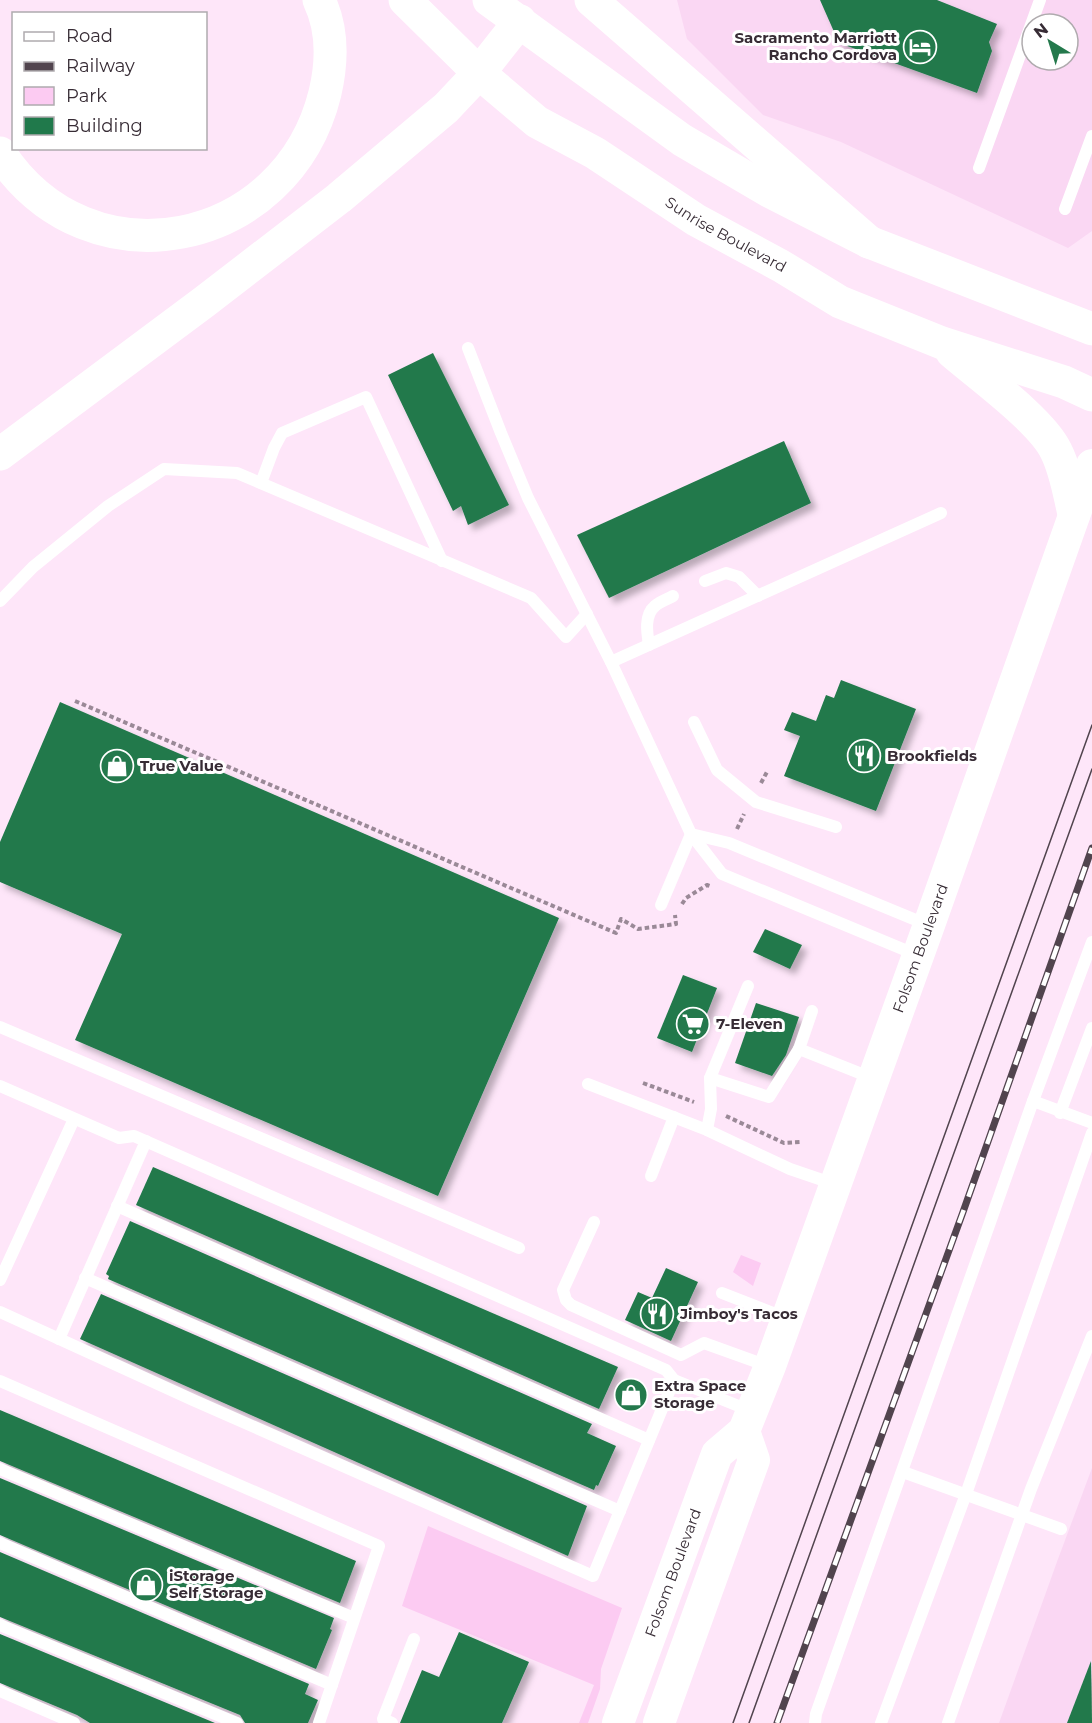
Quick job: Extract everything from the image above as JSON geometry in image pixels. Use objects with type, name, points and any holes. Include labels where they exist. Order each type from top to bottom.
[{"type":"main road","points":[[0,153],[12,172],[29,189],[57,211],[90,226],[113,232],[162,235],[187,231],[222,220],[244,208],[273,186],[298,158],[320,114],[330,53],[326,16],[319,0]]},
{"type":"main road","name":"Sunrise Boulevard","points":[[405,0],[479,73],[537,122],[595,153],[696,220],[781,266],[840,302],[942,343],[1064,382],[1092,395]]},
{"type":"main road","points":[[489,0],[682,140],[769,191],[869,242],[1092,329]]},
{"type":"main road","points":[[591,0],[869,242]]},
{"type":"main road","points":[[0,454],[339,198],[447,108],[479,73],[520,21]]},
{"type":"main road","points":[[942,343],[1034,423],[1051,443],[1056,450],[1067,480],[1074,514]]},
{"type":"main road","name":"Folsom Boulevard","points":[[618,1723],[717,1454],[748,1421],[770,1366],[1092,465]]},
{"type":"main road","points":[[659,1723],[754,1460],[748,1421]]},
{"type":"lane","points":[[979,168],[1040,0]]},
{"type":"lane","points":[[1065,209],[1092,136]]},
{"type":"lane","points":[[468,348],[528,498],[611,662],[692,834],[722,874],[918,956]]},
{"type":"lane","points":[[261,483],[282,433],[366,397],[442,561]]},
{"type":"lane","points":[[0,601],[33,567],[108,506],[164,469],[237,473],[261,483],[531,598],[566,637],[586,614]]},
{"type":"lane","points":[[611,662],[941,513]]},
{"type":"lane","points":[[705,581],[726,573],[739,577],[758,596]]},
{"type":"lane","points":[[649,645],[646,631],[651,612],[654,606],[673,596]]},
{"type":"lane","points":[[694,722],[717,770],[756,802],[836,827]]},
{"type":"lane","points":[[692,834],[729,843],[929,925]]},
{"type":"lane","points":[[661,905],[692,834]]},
{"type":"lane","points":[[815,1723],[816,1714],[1033,1101],[1092,942]]},
{"type":"lane","points":[[707,1130],[711,1109],[710,1078],[748,986]]},
{"type":"lane","points":[[710,1078],[769,1097],[799,1049],[812,1011]]},
{"type":"lane","points":[[0,1027],[519,1248]]},
{"type":"lane","points":[[1060,1113],[1092,1028]]},
{"type":"lane","points":[[799,1049],[873,1078]]},
{"type":"lane","points":[[588,1084],[707,1130],[790,1169],[835,1185]]},
{"type":"lane","points":[[0,1086],[119,1138],[134,1136],[146,1141],[658,1366],[666,1370],[674,1380],[748,1421]]},
{"type":"lane","points":[[1033,1101],[1060,1113],[1092,1123]]},
{"type":"lane","points":[[651,1176],[674,1117]]},
{"type":"lane","points":[[0,1280],[74,1119]]},
{"type":"lane","points":[[881,1723],[966,1494],[1092,1133]]},
{"type":"lane","points":[[59,1339],[146,1141]]},
{"type":"lane","points":[[117,1206],[649,1440]]},
{"type":"lane","points":[[594,1222],[563,1290],[566,1300],[571,1305],[681,1355],[704,1343],[770,1366]]},
{"type":"lane","points":[[85,1278],[620,1511]]},
{"type":"lane","points":[[722,1293],[787,1318]]},
{"type":"lane","points":[[0,1312],[204,1405],[593,1576],[674,1380]]},
{"type":"lane","points":[[948,1723],[1022,1514],[1092,1336]]},
{"type":"lane","points":[[0,1381],[379,1546],[319,1723]]},
{"type":"lane","points":[[0,1469],[354,1618]]},
{"type":"lane","points":[[903,1472],[1061,1529]]},
{"type":"lane","points":[[0,1543],[332,1685]]},
{"type":"lane","points":[[0,1625],[237,1723]]},
{"type":"lane","points":[[392,1723],[383,1719],[414,1639]]},
{"type":"lane","points":[[0,1691],[74,1723]]},
{"type":"path","points":[[75,701],[616,933],[621,919],[639,928],[676,924],[674,916],[686,898],[707,885],[718,889]]},
{"type":"shaded area","points":[[677,0],[1092,0],[1092,231],[1068,248],[841,142],[763,115],[687,39]]},
{"type":"shaded area","points":[[1092,1468],[1092,1723],[999,1723],[1058,1559]]},
{"type":"green space","points":[[741,1255],[761,1263],[753,1286],[733,1272]]},
{"type":"green space","points":[[428,1526],[622,1608],[601,1669],[600,1689],[588,1723],[579,1723],[594,1685],[402,1606]]},
{"type":"building","name":"Sacramento Marriott Rancho Cordova","points":[[820,0],[937,0],[997,24],[989,42],[992,51],[977,93],[839,43]]},
{"type":"building","points":[[433,353],[509,505],[468,525],[461,506],[453,511],[388,375]]},
{"type":"building","points":[[784,441],[811,503],[609,598],[577,535]]},
{"type":"building","points":[[841,680],[916,709],[876,811],[784,776],[800,736],[784,730],[792,712],[816,721],[826,695],[834,698]]},
{"type":"building","points":[[60,702],[559,918],[438,1196],[75,1040],[122,934],[0,882],[0,842]]},
{"type":"building","points":[[765,929],[802,945],[790,969],[753,952]]},
{"type":"building","points":[[683,975],[717,988],[692,1052],[657,1038]]},
{"type":"building","points":[[756,1003],[799,1017],[786,1055],[772,1076],[735,1063]]},
{"type":"building","points":[[153,1167],[618,1367],[599,1409],[136,1205]]},
{"type":"building","points":[[130,1221],[592,1424],[587,1433],[616,1446],[598,1486],[596,1485],[594,1490],[108,1279],[109,1276],[106,1274]]},
{"type":"building","points":[[666,1268],[698,1282],[671,1341],[625,1320],[638,1292],[652,1298]]},
{"type":"building","points":[[101,1294],[587,1506],[568,1556],[80,1339]]},
{"type":"building","points":[[0,1410],[356,1561],[340,1603],[0,1461]]},
{"type":"building","points":[[0,1478],[334,1618],[330,1629],[332,1630],[316,1669],[0,1535]]},
{"type":"building","points":[[0,1552],[309,1684],[305,1694],[318,1700],[308,1723],[245,1723],[240,1715],[0,1617]]},
{"type":"building","points":[[459,1632],[529,1662],[502,1723],[400,1723],[422,1670],[439,1677]]},
{"type":"building","points":[[0,1634],[215,1723],[90,1723],[77,1715],[0,1683]]},
{"type":"building","points":[[1091,1661],[1092,1723],[1067,1723]]},
{"type":"tram line","points":[[733,1723],[1092,725]]},
{"type":"tram line","points":[[749,1723],[1092,769]]},
{"type":"railway","points":[[777,1723],[963,1212],[1092,848]]},
{"type":"place","name":"Sacramento Marriott Rancho Cordova","points":[[920,47]]},
{"type":"place","name":"Brookfields","points":[[864,756]]},
{"type":"place","name":"True Value","points":[[117,766]]},
{"type":"place","name":"7-Eleven","points":[[693,1024]]},
{"type":"place","name":"Jimboy's Tacos","points":[[657,1314]]},
{"type":"place","name":"Extra Space Storage","points":[[631,1395]]},
{"type":"place","name":"iStorage Self Storage","points":[[146,1585]]}]
